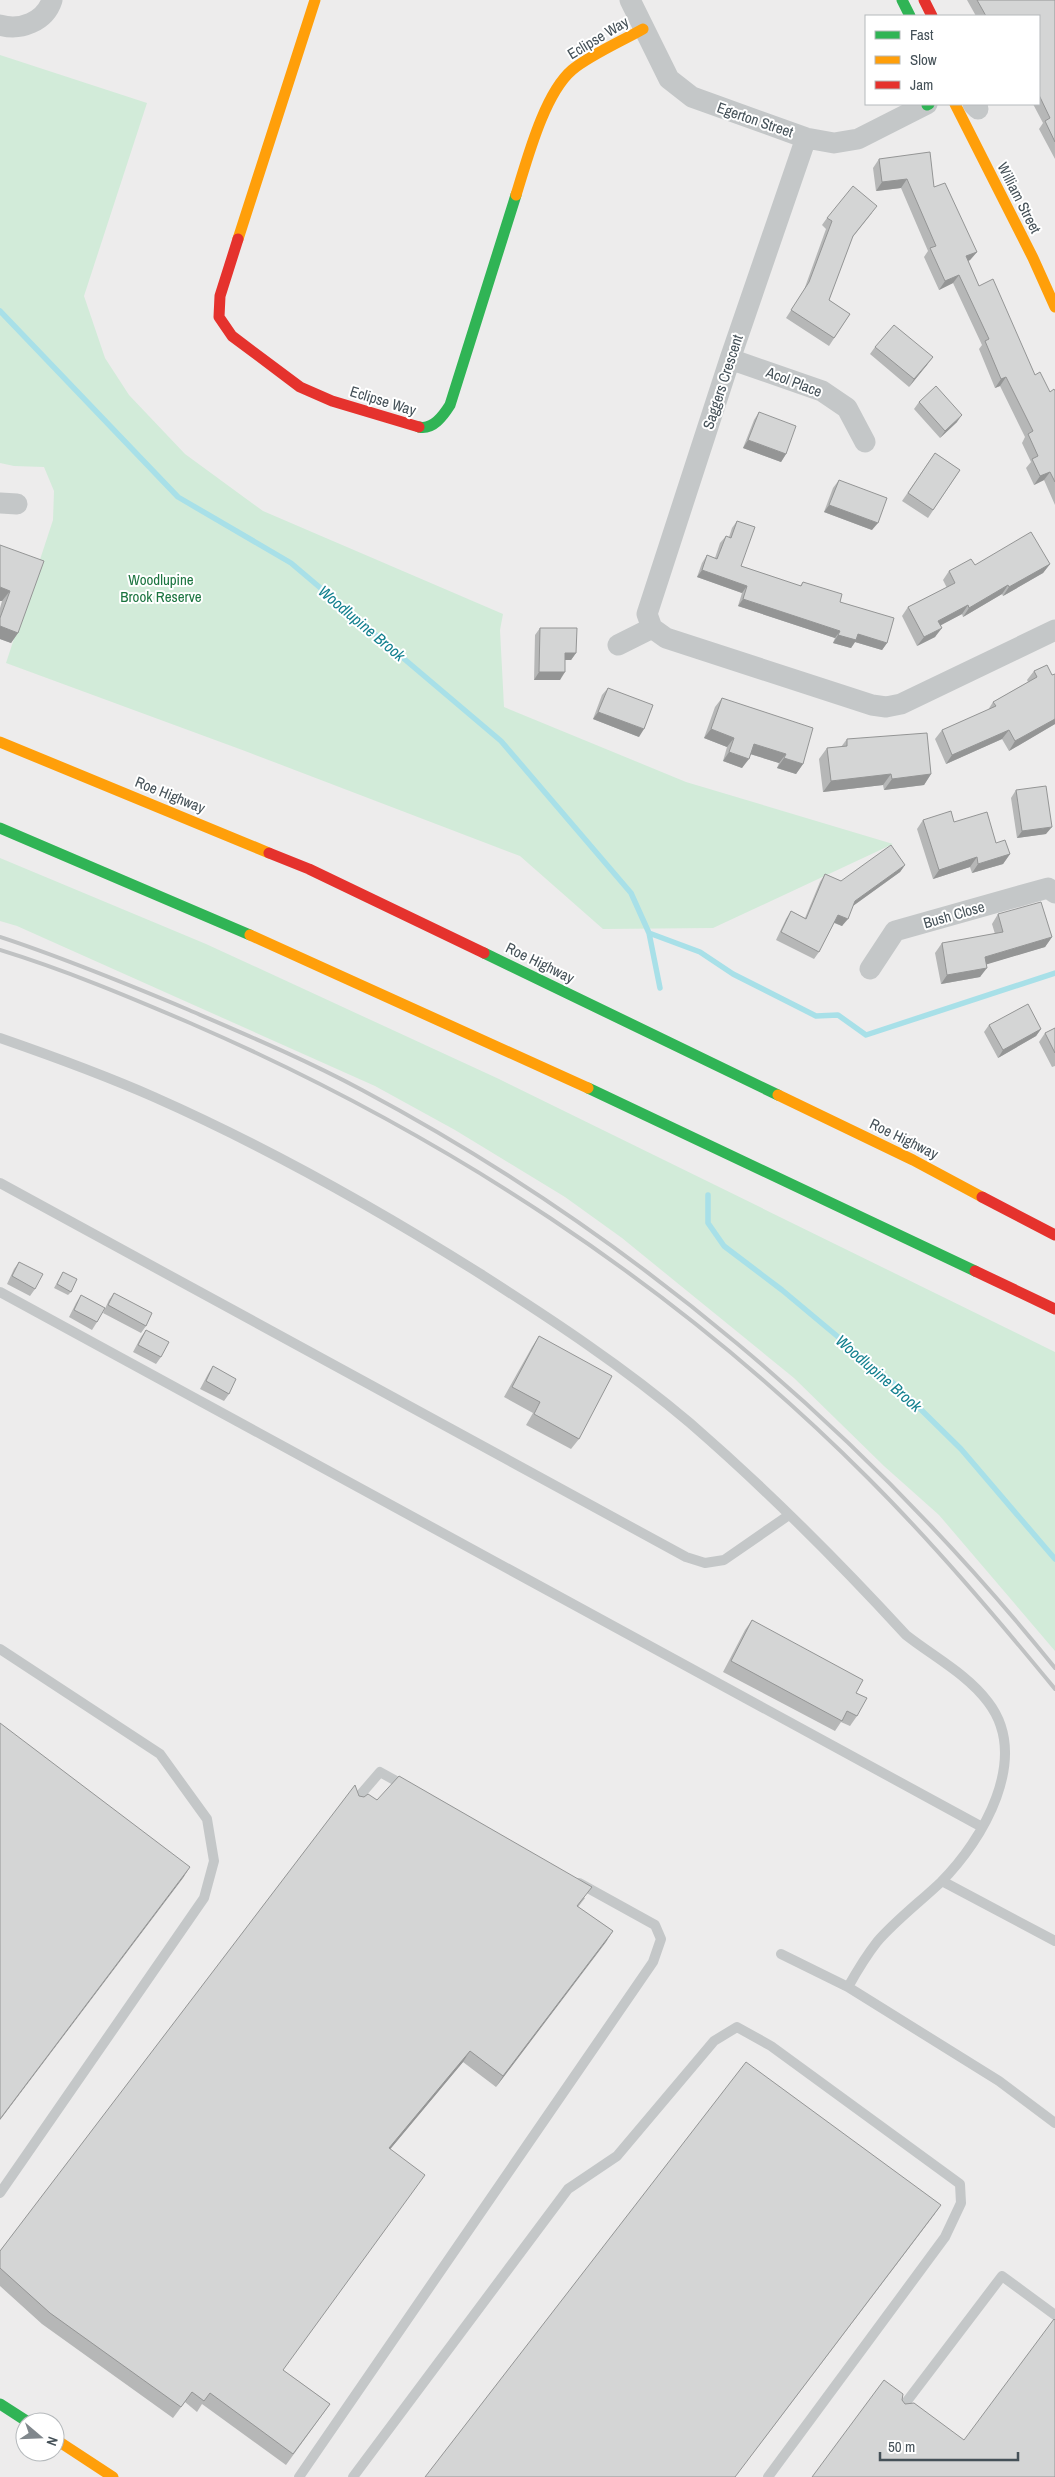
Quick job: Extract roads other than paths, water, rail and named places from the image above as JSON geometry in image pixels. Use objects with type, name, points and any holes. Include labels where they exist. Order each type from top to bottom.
[{"type":"main road","name":"Eclipse Way","points":[[316,0],[220,296],[219,317],[232,336],[300,387],[332,401],[422,428],[439,421],[450,405],[528,156],[550,100],[560,83],[573,69],[643,29]]},
{"type":"main road","points":[[902,0],[910,15]]},
{"type":"main road","points":[[915,0],[922,15]]},
{"type":"main road","points":[[924,0],[932,15]]},
{"type":"main road","name":"William Street","points":[[956,105],[975,113],[1033,258],[1055,307]]},
{"type":"main road","name":"Roe Highway","points":[[0,742],[309,869],[913,1160],[1055,1235]]},
{"type":"main road","points":[[0,828],[257,936],[445,1021],[1055,1309]]},
{"type":"main road","points":[[0,2404],[15,2414]]},
{"type":"main road","points":[[65,2446],[113,2477]]},
{"type":"street","points":[[0,25],[12,28],[35,22],[52,0]]},
{"type":"street","name":"Egerton Street","points":[[630,0],[669,79],[692,97],[806,138],[834,144],[858,139],[926,105]]},
{"type":"street","name":"Egerton Street","points":[[931,105],[956,117],[975,113]]},
{"type":"street","name":"Saggers Crescent","points":[[652,628],[647,614],[730,359],[806,138]]},
{"type":"street","name":"Acol Place","points":[[730,359],[822,391],[847,408],[865,442]]},
{"type":"street","points":[[618,645],[652,628],[666,638],[872,705],[886,707],[902,704],[1055,630]]},
{"type":"street","name":"Bush Close","points":[[870,969],[895,931],[1048,888],[1055,893]]},
{"type":"lane","points":[[0,1038],[66,1061],[186,1112],[252,1143],[399,1223],[593,1348],[688,1422],[756,1482],[906,1635],[969,1682],[988,1702],[997,1716],[1002,1732],[1003,1776],[992,1810],[982,1827],[942,1881],[878,1941],[848,1987]]},
{"type":"lane","points":[[0,1183],[686,1557],[705,1562],[724,1560],[789,1515]]},
{"type":"lane","points":[[0,1292],[982,1827]]},
{"type":"lane","points":[[0,1649],[160,1754],[207,1819],[214,1861],[204,1898],[0,2193]]},
{"type":"lane","points":[[355,1801],[380,1772],[415,1791]]},
{"type":"lane","points":[[299,2477],[653,1962],[661,1939],[655,1925],[569,1877]]},
{"type":"lane","points":[[942,1881],[1055,1942]]},
{"type":"lane","points":[[781,1954],[848,1987],[999,2081],[1055,2123]]},
{"type":"lane","points":[[353,2477],[568,2189],[617,2156],[714,2041],[737,2027],[771,2046],[960,2184],[961,2202],[945,2237],[768,2477]]},
{"type":"lane","points":[[901,2410],[1002,2276],[1055,2315]]},
{"type":"waterway","name":"Woodlupine Brook","points":[[0,311],[178,497],[291,563],[501,741],[631,893],[649,933],[660,988]]},
{"type":"waterway","points":[[649,933],[700,952],[733,974],[816,1016],[838,1015],[866,1035],[1055,973]]},
{"type":"waterway","name":"Woodlupine Brook","points":[[708,1195],[708,1223],[724,1246],[782,1290],[898,1387],[961,1449],[1055,1559]]},
{"type":"railway","points":[[0,937],[72,962],[189,1010],[320,1068],[461,1146],[556,1207],[649,1273],[737,1344],[822,1419],[904,1498],[981,1581],[1055,1668]]},
{"type":"railway","points":[[0,950],[119,993],[283,1066],[375,1113],[464,1163],[550,1218],[634,1277],[716,1340],[793,1407],[868,1478],[917,1529],[964,1581],[1055,1689]]},
{"type":"park label","name":"Woodlupine Brook Reserve","points":[[161,588]]}]
